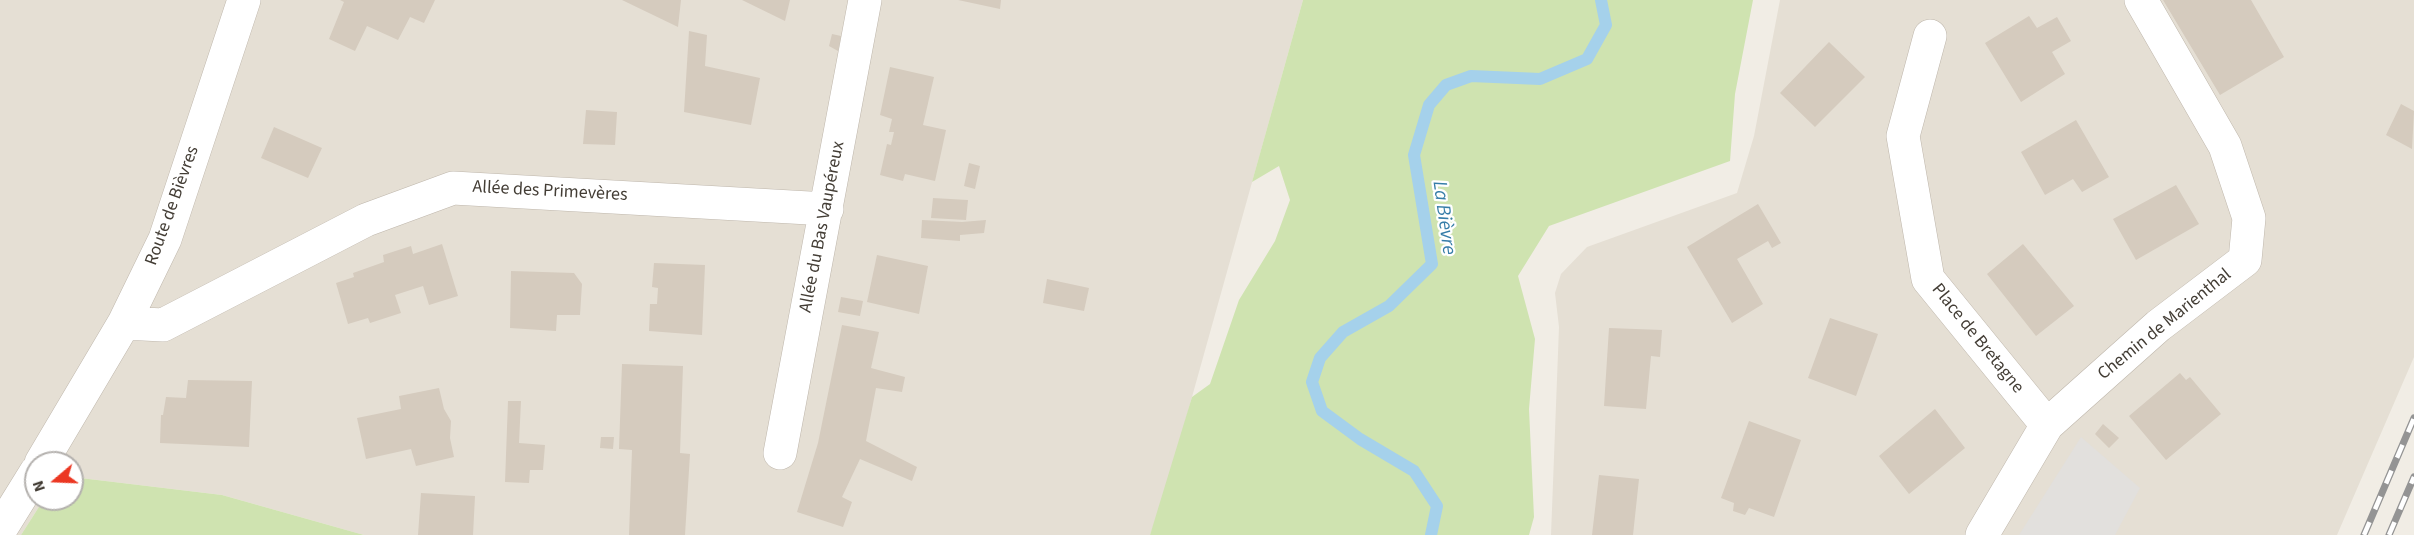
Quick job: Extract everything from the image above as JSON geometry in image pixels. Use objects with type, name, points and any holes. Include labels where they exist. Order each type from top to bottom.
[{"type":"street","name":"Route de Bièvres","points":[[48,451],[124,323],[165,239],[244,0]]},
{"type":"street","name":"Allée du Bas Vaupéreux","points":[[780,453],[865,0]]},
{"type":"street","name":"Chemin de Marienthal","points":[[1982,535],[2047,425],[2158,326],[2245,260],[2249,218],[2225,146],[2141,0]]},
{"type":"street","name":"Place de Bretagne","points":[[1930,36],[1903,136],[1928,279],[2047,425]]},
{"type":"street","name":"Allée des Primevères","points":[[124,323],[163,325],[366,220],[453,188],[483,187],[827,209]]},
{"type":"street","points":[[0,530],[24,491]]},
{"type":"shaded area","points":[[0,0],[1303,0],[1164,497],[1150,535],[364,535],[222,495],[84,478],[84,451],[24,451],[24,511],[36,511],[21,535],[0,535]]},
{"type":"shaded area","points":[[1780,0],[2414,0],[2414,357],[2337,535],[1551,535],[1559,327],[1555,293],[1561,274],[1587,247],[1737,193],[1754,136]]},
{"type":"shaded area","points":[[2081,437],[2140,488],[2115,535],[2019,535]]},
{"type":"green space","points":[[1303,0],[1753,0],[1735,94],[1730,161],[1549,226],[1518,276],[1535,339],[1529,409],[1534,517],[1529,535],[1150,535],[1192,397],[1210,384],[1239,300],[1275,241],[1290,200],[1279,166],[1252,182]]},
{"type":"green space","points":[[84,478],[222,495],[364,535],[21,535],[36,511],[84,511]]},
{"type":"building","points":[[340,0],[435,0],[424,23],[410,17],[398,40],[367,26],[355,51],[329,39],[344,2]]},
{"type":"building","points":[[622,0],[681,0],[678,27]]},
{"type":"building","points":[[742,0],[790,0],[785,21]]},
{"type":"building","points":[[958,0],[1001,0],[1000,9]]},
{"type":"building","points":[[2163,0],[2251,0],[2284,57],[2220,95]]},
{"type":"building","points":[[2029,16],[2037,28],[2057,17],[2071,41],[2052,52],[2065,74],[2021,102],[1985,43]]},
{"type":"building","points":[[689,31],[707,35],[705,66],[760,78],[751,125],[684,112]]},
{"type":"building","points":[[832,34],[841,36],[838,51],[829,46]]},
{"type":"building","points":[[1829,42],[1865,77],[1815,127],[1780,93]]},
{"type":"building","points":[[890,67],[934,77],[923,125],[946,130],[935,181],[905,174],[903,181],[880,175],[887,144],[891,145],[894,132],[889,132],[892,119],[880,115]]},
{"type":"building","points":[[2401,104],[2414,111],[2412,149],[2386,135]]},
{"type":"building","points":[[586,110],[617,112],[615,145],[583,144]]},
{"type":"building","points":[[2076,120],[2109,177],[2082,192],[2073,179],[2045,195],[2021,152]]},
{"type":"building","points":[[274,127],[322,148],[308,178],[261,158]]},
{"type":"building","points":[[969,163],[980,166],[975,189],[964,186]]},
{"type":"building","points":[[2176,185],[2199,224],[2136,260],[2113,219]]},
{"type":"building","points":[[933,198],[968,200],[966,220],[931,218]]},
{"type":"building","points":[[1758,204],[1781,243],[1772,248],[1768,241],[1737,259],[1763,304],[1732,323],[1687,247]]},
{"type":"building","points":[[922,220],[962,222],[986,220],[984,233],[960,235],[960,241],[921,238]]},
{"type":"building","points":[[442,244],[458,296],[429,305],[423,286],[395,295],[401,313],[370,323],[368,318],[348,324],[336,283],[354,277],[353,273],[384,262],[383,255],[411,246],[413,254]]},
{"type":"building","points":[[2023,244],[2074,306],[2036,336],[1987,274]]},
{"type":"building","points":[[877,255],[928,266],[919,314],[867,302]]},
{"type":"building","points":[[654,263],[705,265],[702,335],[649,331],[650,304],[657,304],[658,288],[652,287]]},
{"type":"building","points":[[511,271],[574,273],[582,284],[580,315],[557,315],[556,331],[510,328]]},
{"type":"building","points":[[1047,279],[1089,288],[1084,311],[1043,303]]},
{"type":"building","points":[[841,297],[863,301],[860,316],[838,312]]},
{"type":"building","points":[[1830,318],[1878,334],[1856,396],[1808,378]]},
{"type":"building","points":[[842,325],[879,332],[871,368],[905,377],[902,392],[876,388],[866,441],[917,467],[912,481],[860,459],[842,497],[852,502],[843,527],[797,512],[818,443]]},
{"type":"building","points":[[1609,328],[1662,330],[1660,357],[1651,356],[1646,409],[1604,406]]},
{"type":"building","points":[[622,364],[683,366],[680,453],[690,454],[685,535],[629,535],[632,450],[619,449]]},
{"type":"building","points":[[2180,373],[2186,380],[2190,377],[2221,414],[2166,460],[2129,416]]},
{"type":"building","points":[[188,380],[252,381],[249,447],[160,443],[161,415],[163,415],[166,397],[186,398]]},
{"type":"building","points":[[439,388],[444,409],[451,421],[450,438],[454,457],[416,466],[411,449],[366,459],[357,418],[401,409],[399,396]]},
{"type":"building","points":[[508,401],[521,401],[519,443],[545,445],[543,470],[530,470],[529,483],[505,482]]},
{"type":"building","points":[[1935,409],[1965,448],[1909,494],[1879,456]]},
{"type":"building","points":[[1749,421],[1801,440],[1774,517],[1749,508],[1745,515],[1733,511],[1734,503],[1721,498]]},
{"type":"building","points":[[2103,424],[2119,438],[2109,448],[2095,434]]},
{"type":"building","points":[[601,437],[614,437],[613,449],[600,448]]},
{"type":"building","points":[[1599,475],[1639,479],[1633,535],[1592,535]]},
{"type":"building","points":[[421,493],[475,496],[473,535],[418,535]]},
{"type":"waterway","name":"La Bièvre","points":[[1431,535],[1437,506],[1414,471],[1360,439],[1322,411],[1312,382],[1320,358],[1343,332],[1389,306],[1432,264],[1414,155],[1429,105],[1446,85],[1471,76],[1540,79],[1587,59],[1606,25],[1601,0]]},
{"type":"railway","points":[[2364,535],[2414,418]]},
{"type":"railway","points":[[2389,535],[2414,477]]}]
